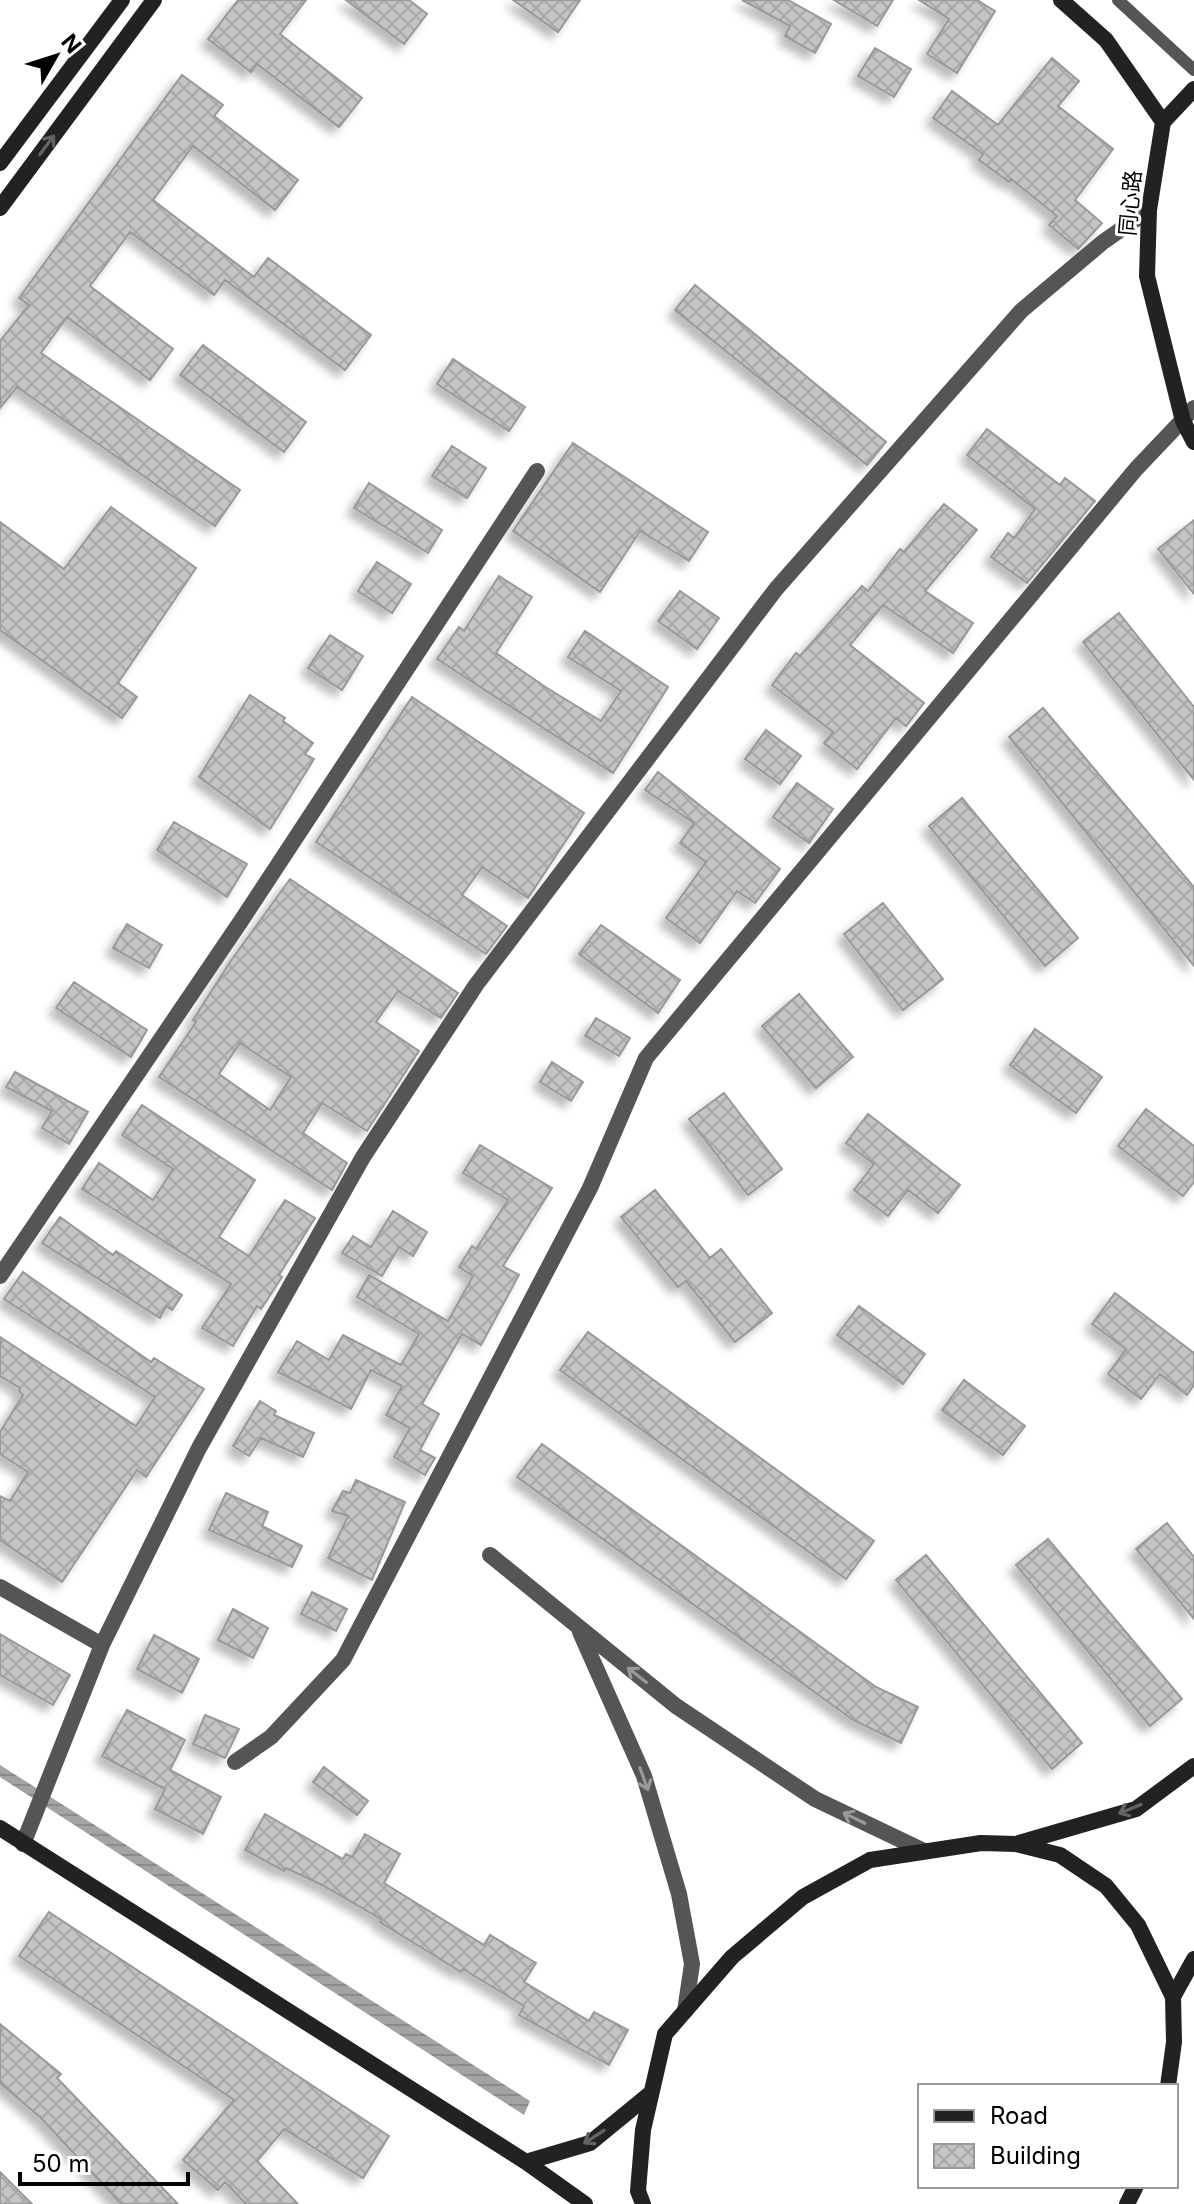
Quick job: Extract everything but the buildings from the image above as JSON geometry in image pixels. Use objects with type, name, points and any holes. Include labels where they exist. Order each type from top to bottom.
[{"type":"street","points":[[0,163],[122,0]]},
{"type":"street","points":[[0,208],[154,0]]},
{"type":"street","points":[[1061,0],[1106,40],[1163,122],[1194,89]]},
{"type":"street","name":"同心路","points":[[1163,122],[1149,210],[1147,276],[1194,442]]},
{"type":"street","points":[[26,1837],[102,1645],[199,1448],[363,1157],[476,985],[776,589],[1021,311],[1103,242],[1149,210]]},
{"type":"street","points":[[235,1762],[271,1737],[343,1660],[590,1188],[646,1058],[1136,469],[1188,414]]},
{"type":"street","points":[[0,1276],[241,921],[537,471]]},
{"type":"street","points":[[490,1555],[579,1631],[676,1706],[815,1799],[924,1851]]},
{"type":"street","points":[[0,1587],[102,1645]]},
{"type":"street","points":[[579,1631],[644,1776],[679,1894],[692,1964],[685,2011]]},
{"type":"street","points":[[1016,1844],[1136,1809],[1194,1766]]},
{"type":"street","points":[[0,1828],[26,1837],[526,2162],[585,2204]]},
{"type":"street","points":[[643,2204],[638,2191],[643,2130],[665,2034],[732,1957],[803,1897],[870,1860],[981,1843],[1016,1844],[1060,1855],[1106,1886],[1138,1925],[1173,1997],[1174,2042],[1168,2084]]},
{"type":"street","points":[[1173,1997],[1194,1959]]},
{"type":"street","points":[[526,2162],[590,2143],[651,2093]]},
{"type":"lane","points":[[1118,0],[1194,70]]},
{"type":"shaded area","points":[[0,1765],[530,2101],[524,2115],[0,1777]]}]
